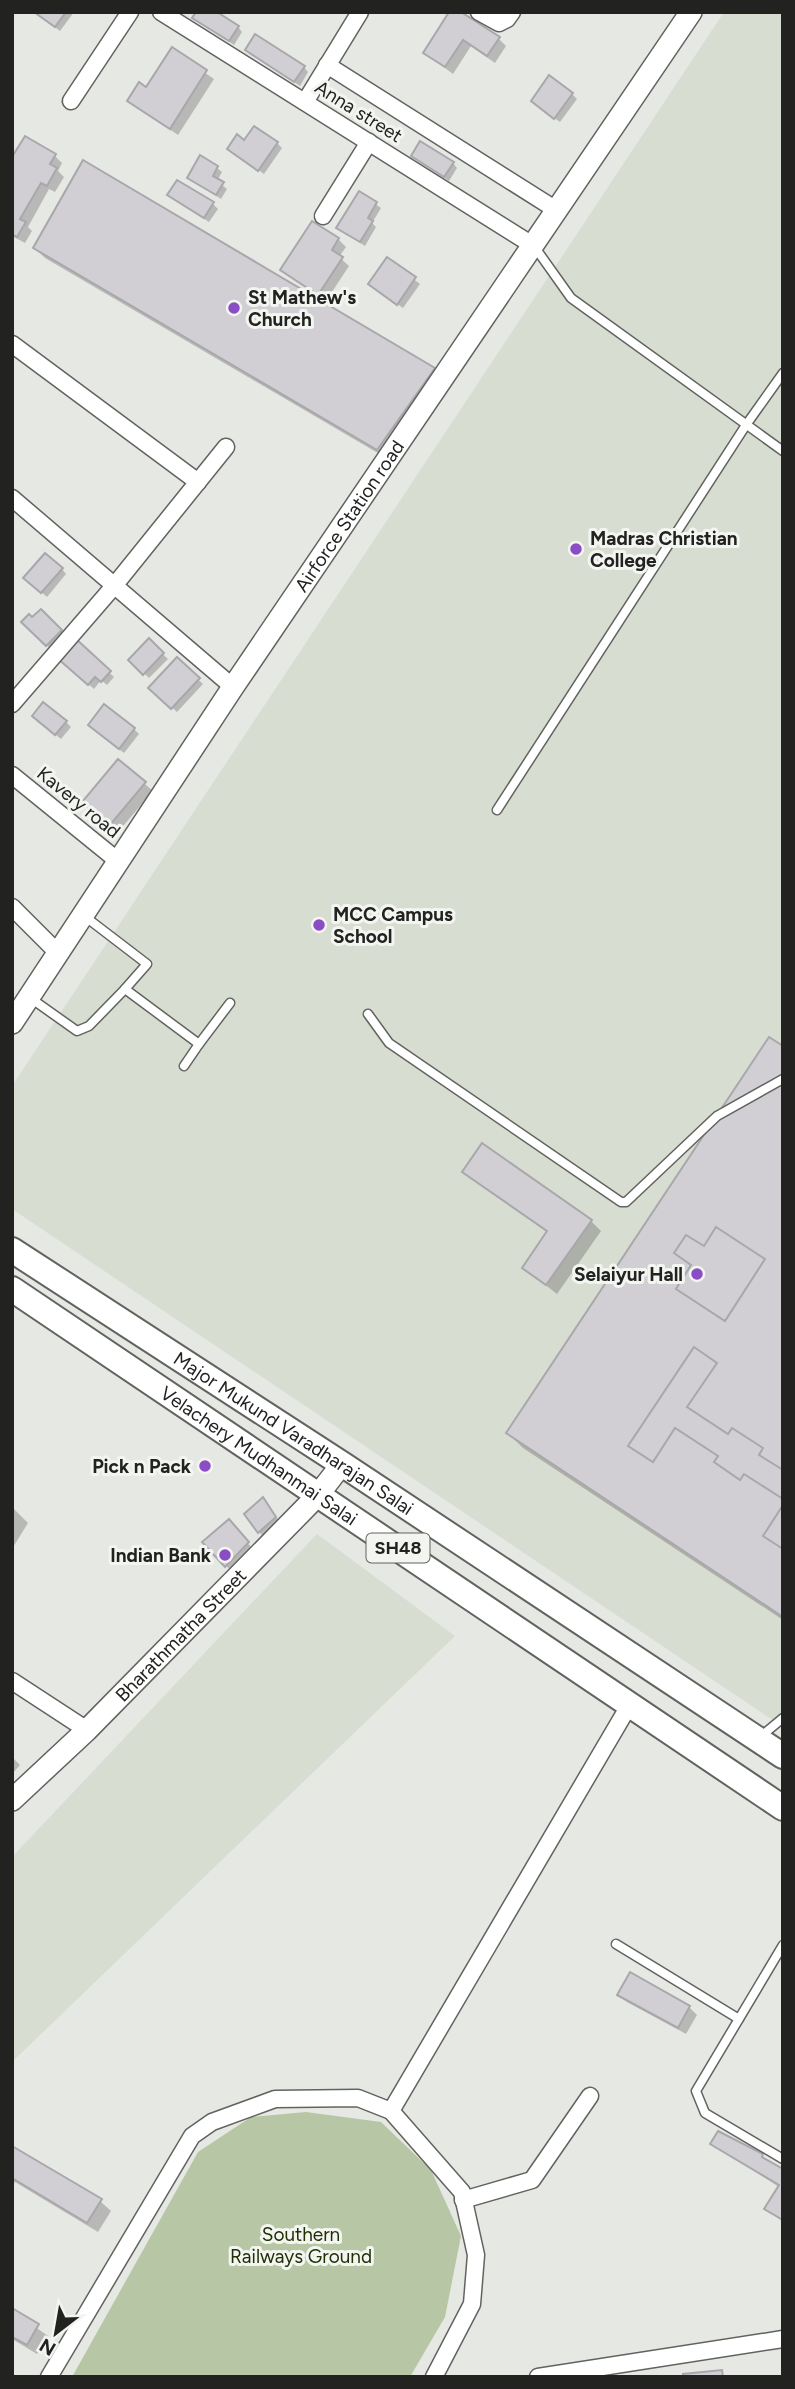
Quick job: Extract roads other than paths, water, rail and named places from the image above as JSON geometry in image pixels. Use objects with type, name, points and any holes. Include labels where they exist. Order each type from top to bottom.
[{"type":"main road","name":"Major Mukund Varadharajan Salai","points":[[12,1250],[342,1464],[783,1756]]},
{"type":"main road","name":"Velachery Mudhanmai Salai","points":[[16,1295],[783,1808]]},
{"type":"street","points":[[71,101],[130,12]]},
{"type":"street","name":"Anna street","points":[[161,12],[534,246]]},
{"type":"street","points":[[304,102],[360,12]]},
{"type":"street","points":[[479,12],[499,23],[508,19],[512,12]]},
{"type":"street","name":"Airforce Station road","points":[[12,1023],[233,687],[691,12]]},
{"type":"street","points":[[327,65],[558,211]]},
{"type":"street","points":[[323,216],[369,142]]},
{"type":"street","points":[[12,344],[198,482]]},
{"type":"street","points":[[12,704],[114,586],[226,447]]},
{"type":"street","points":[[15,505],[233,687]]},
{"type":"street","name":"Kavery road","points":[[12,775],[118,861]]},
{"type":"street","points":[[12,894],[12,905],[58,953]]},
{"type":"street","name":"Bharathmatha Street","points":[[12,1800],[87,1730],[318,1495],[342,1464]]},
{"type":"street","points":[[12,1681],[87,1730]]},
{"type":"street","points":[[391,2111],[630,1704]]},
{"type":"street","points":[[463,2200],[532,2180],[590,2096]]},
{"type":"street","points":[[49,2377],[192,2136],[212,2122],[275,2099],[358,2098],[391,2111],[462,2192],[475,2255],[472,2304],[434,2377]]},
{"type":"street","points":[[538,2377],[783,2339]]},
{"type":"lane","points":[[534,246],[571,298],[783,451]]},
{"type":"lane","points":[[497,810],[746,425],[783,373]]},
{"type":"lane","points":[[29,997],[77,1031],[89,1026],[147,964],[83,915]]},
{"type":"lane","points":[[125,989],[199,1044]]},
{"type":"lane","points":[[184,1066],[230,1003]]},
{"type":"lane","points":[[368,1014],[389,1043],[621,1202],[626,1202],[717,1116],[783,1079]]},
{"type":"lane","points":[[758,1739],[783,1718]]},
{"type":"lane","points":[[616,1944],[739,2019]]},
{"type":"lane","points":[[783,1945],[696,2091],[705,2113],[783,2159]]},
{"type":"place","name":"St Mathew's Church","points":[[234,308]]},
{"type":"place","name":"Madras Christian College","points":[[576,549]]},
{"type":"place","name":"MCC Campus School","points":[[319,925]]},
{"type":"place","name":"Selaiyur Hall","points":[[697,1274]]},
{"type":"place","name":"Pick n Pack","points":[[205,1466]]},
{"type":"place","name":"Indian Bank","points":[[225,1555]]},
{"type":"park label","name":"Southern Railways Ground","points":[[301,2245]]}]
